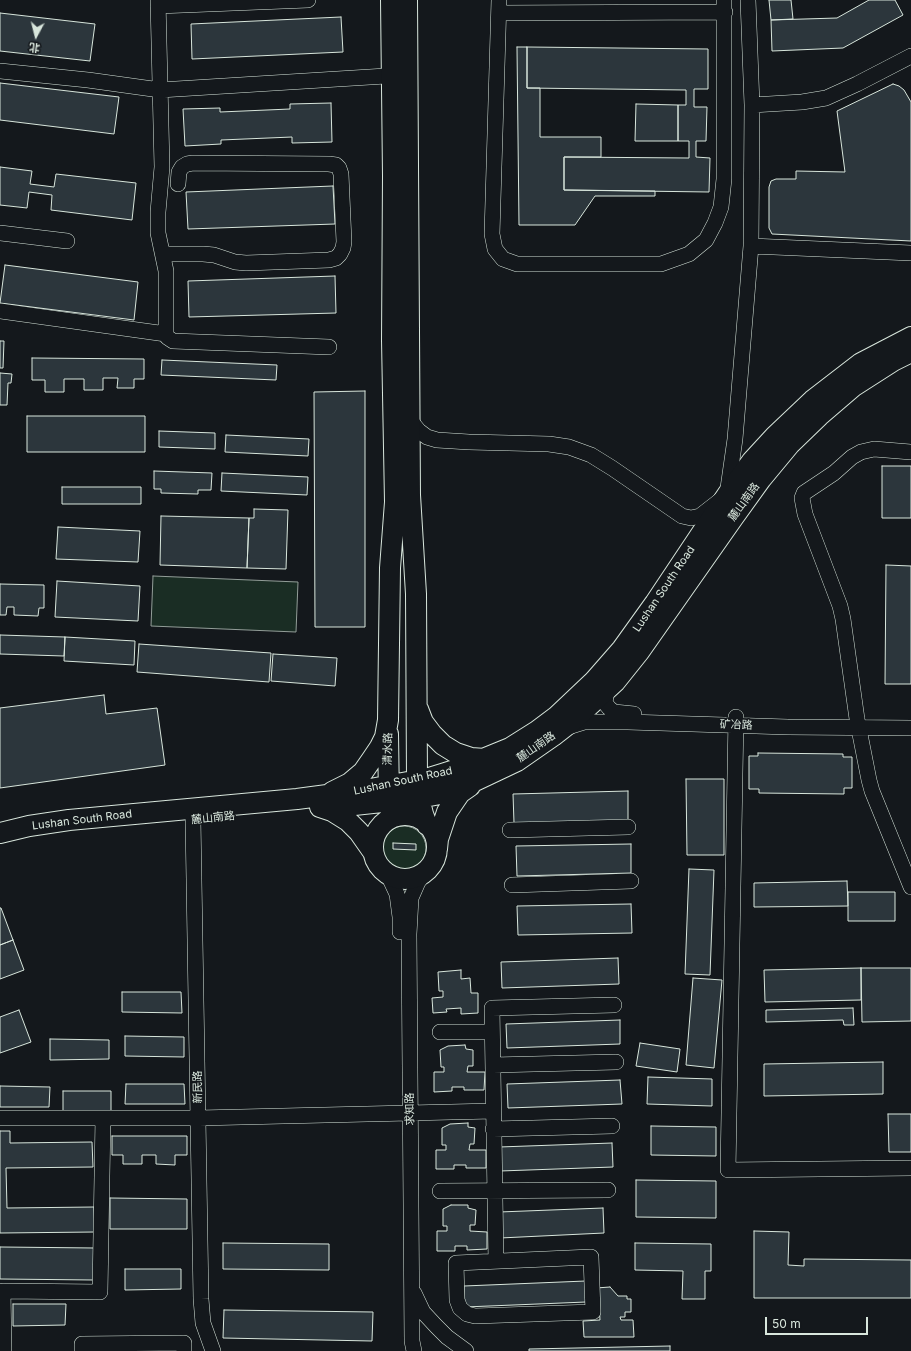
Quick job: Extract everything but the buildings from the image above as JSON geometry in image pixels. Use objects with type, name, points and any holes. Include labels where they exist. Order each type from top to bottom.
[{"type":"main road","points":[[391,0],[400,71],[410,420],[410,495],[416,594],[418,789],[423,814],[427,825]]},
{"type":"main road","points":[[373,852],[359,832],[348,821],[319,802],[363,772],[385,737],[388,720],[390,568],[395,502],[392,340],[400,71],[407,0]]},
{"type":"main road","name":"Lushan South Road","points":[[418,789],[461,768],[510,748],[557,716],[594,681],[622,649],[655,603],[726,495],[775,436],[812,400],[861,363],[911,337]]},
{"type":"main road","name":"麓山南路","points":[[388,794],[418,789],[440,794],[477,781],[517,761],[576,718],[607,689],[639,652],[737,511],[790,444],[819,416],[854,386],[893,361],[911,352]]},
{"type":"main road","points":[[416,705],[423,722],[443,745],[463,756],[485,759]]},
{"type":"main road","name":"清水路","points":[[382,825],[386,816],[388,794],[388,720]]},
{"type":"main road","points":[[437,849],[433,832],[427,825],[415,817],[408,816],[394,817],[382,825],[374,837],[373,844],[375,860],[379,867],[385,872],[395,878],[406,879],[417,877],[432,865],[435,857],[437,849],[438,839],[442,826],[447,812],[453,802],[460,793],[477,781]]},
{"type":"main road","name":"Lushan South Road","points":[[0,833],[29,826],[69,820],[319,802],[388,794]]},
{"type":"main road","name":"麓山南路","points":[[0,842],[42,834],[92,828],[193,820],[319,802]]},
{"type":"street","points":[[308,0],[158,3],[162,167],[158,212],[158,233],[167,282],[166,334],[167,337],[173,341],[329,346]]},
{"type":"street","points":[[410,420],[427,437],[437,440],[550,444],[569,447],[591,455],[682,516],[691,518],[700,516],[726,495],[736,439],[751,246],[752,105],[748,0]]},
{"type":"street","points":[[499,6],[610,6],[724,6],[724,179],[721,207],[715,223],[706,240],[689,254],[661,264],[517,264],[503,259],[495,249],[492,234],[499,6]]},
{"type":"street","points":[[0,63],[89,72],[160,86]]},
{"type":"street","points":[[752,105],[802,102],[826,98],[909,63]]},
{"type":"street","points":[[0,71],[160,86],[400,71]]},
{"type":"street","points":[[162,254],[214,255],[235,262],[246,263],[328,260],[336,258],[344,248],[342,174],[340,168],[336,166],[329,164],[193,163],[182,167],[179,172],[178,184]]},
{"type":"street","points":[[0,233],[67,241]]},
{"type":"street","points":[[751,246],[911,253]]},
{"type":"street","points":[[0,311],[166,334]]},
{"type":"street","points":[[736,439],[740,450],[746,456],[752,456],[761,451]]},
{"type":"street","points":[[911,452],[874,449],[861,452],[852,457],[834,473],[804,493],[802,498],[805,514],[840,606],[865,767],[872,791],[911,887]]},
{"type":"street","name":"矿冶路","points":[[607,689],[605,702],[614,712],[736,721]]},
{"type":"street","name":"矿冶路","points":[[858,723],[911,719]]},
{"type":"street","points":[[736,721],[728,1170],[911,1168]]},
{"type":"street","name":"矿冶路","points":[[563,728],[584,722],[736,721],[858,723],[911,728]]},
{"type":"street","name":"新民路","points":[[193,820],[201,1300],[203,1323],[213,1351]]},
{"type":"street","points":[[510,830],[628,827]]},
{"type":"street","name":"求知路","points":[[403,1351],[410,910],[411,898],[426,871]]},
{"type":"street","name":"求知路","points":[[385,872],[397,894],[400,917],[412,1287],[412,1341],[414,1351]]},
{"type":"street","points":[[512,885],[632,882]]},
{"type":"street","points":[[496,1261],[492,1008],[614,1006]]},
{"type":"street","points":[[440,1032],[492,1032]]},
{"type":"street","points":[[493,1065],[616,1062]]},
{"type":"street","points":[[0,1118],[199,1118],[493,1111]]},
{"type":"street","points":[[4,1351],[3,1291],[100,1292],[103,1118]]},
{"type":"street","points":[[493,1129],[612,1126]]},
{"type":"street","points":[[440,1191],[608,1190]]},
{"type":"street","points":[[591,1257],[593,1312],[475,1316],[467,1314],[460,1308],[457,1300],[456,1263],[496,1261],[591,1257]]},
{"type":"street","points":[[412,1287],[423,1312],[447,1337],[466,1351]]},
{"type":"street","points":[[82,1351],[82,1344],[184,1343],[184,1351]]},
{"type":"green space","points":[[153,576],[298,582],[296,632],[151,626]]},
{"type":"green space","points":[[400,826],[408,826],[413,827],[420,832],[425,839],[425,857],[420,864],[413,869],[400,870],[392,867],[385,860],[382,852],[382,844],[385,836],[392,829]]}]
